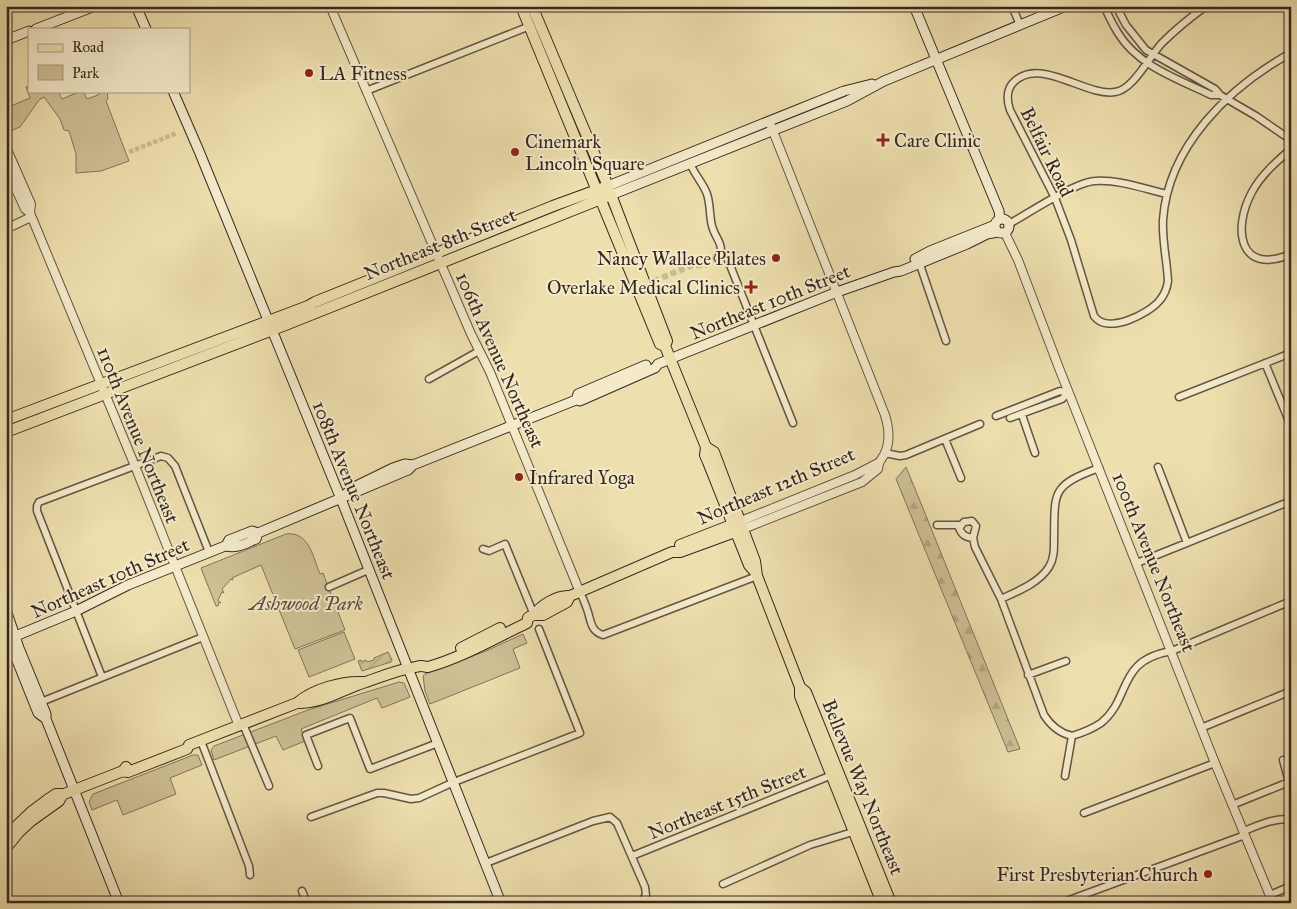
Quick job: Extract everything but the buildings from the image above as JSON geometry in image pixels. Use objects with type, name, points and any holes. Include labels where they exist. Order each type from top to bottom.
[{"type":"main road","points":[[39,28],[94,6]]},
{"type":"main road","points":[[136,6],[146,28]]},
{"type":"main road","name":"Bellevue Way Northeast","points":[[521,6],[604,192],[650,283],[667,341],[665,346],[706,447],[705,455],[738,526],[749,565],[756,574],[800,687],[800,696],[832,775],[858,830]]},
{"type":"main road","name":"Bellevue Way Northeast","points":[[532,6],[570,98],[660,344],[665,346]]},
{"type":"main road","name":"100th Avenue Northeast","points":[[914,6],[999,211],[1001,227]]},
{"type":"main road","name":"Northeast 8th Street","points":[[604,192],[770,125],[796,120],[847,100],[884,81],[1066,6]]},
{"type":"main road","points":[[6,40],[28,31]]},
{"type":"main road","points":[[550,73],[554,73],[564,92],[570,98]]},
{"type":"main road","name":"Northeast 8th Street","points":[[6,432],[103,389],[270,325],[308,306],[438,259],[553,206],[604,192],[690,163],[833,95],[884,81]]},
{"type":"main road","name":"108th Avenue Northeast","points":[[173,92],[270,325],[501,903]]},
{"type":"main road","points":[[796,120],[799,115],[831,102],[833,95]]},
{"type":"main road","name":"Northeast 10th Street","points":[[9,637],[76,611],[128,585],[209,552],[226,546],[233,548],[256,539],[258,533],[408,470],[412,466],[576,400],[580,401],[655,368],[658,364],[670,359],[837,292],[901,271],[919,261],[1001,227]]},
{"type":"main road","name":"Northeast 10th Street","points":[[576,400],[578,394],[646,365]]},
{"type":"main road","name":"Northeast 8th Street","points":[[6,420],[103,389]]},
{"type":"main road","name":"Northeast 12th Street","points":[[6,836],[31,812],[56,794],[63,794],[122,771],[128,772],[187,749],[189,745],[297,703],[304,697],[316,692],[341,684],[363,682],[408,668],[421,666],[426,668],[481,646],[526,623],[531,616],[543,615],[567,602],[574,593],[672,552],[680,552],[738,526]]},
{"type":"main road","points":[[6,610],[9,637],[38,713],[46,719]]},
{"type":"main road","points":[[9,637],[19,648],[119,903]]},
{"type":"main road","name":"Bellevue Way Northeast","points":[[800,687],[806,692],[885,901]]},
{"type":"main road","name":"Northeast 12th Street","points":[[6,848],[19,832],[59,801],[63,794]]},
{"type":"street","name":"106th Avenue Northeast","points":[[330,6],[438,259],[490,372],[574,593]]},
{"type":"street","points":[[1012,6],[1020,25]]},
{"type":"street","points":[[1106,6],[1105,8],[1118,34],[1138,56],[1156,68],[1211,95],[1220,95]]},
{"type":"street","points":[[1116,6],[1126,24],[1146,50],[1215,89],[1220,95],[1291,140]]},
{"type":"street","points":[[1147,62],[1162,43],[1206,6]]},
{"type":"street","points":[[366,91],[530,26]]},
{"type":"street","points":[[1001,227],[1074,188],[1094,181],[1106,181],[1167,194],[1184,152],[1194,136],[1228,99],[1260,72],[1291,53]]},
{"type":"street","name":"Belfair Road","points":[[1147,62],[1129,85],[1119,92],[1099,92],[1061,77],[1042,74],[1023,77],[1011,86],[1007,98],[1010,110],[1055,198],[1071,240],[1092,311],[1097,321],[1108,324],[1135,318],[1161,299],[1167,289],[1163,221],[1167,194]]},
{"type":"street","points":[[770,125],[889,426],[889,438],[885,454],[878,463]]},
{"type":"street","name":"110th Avenue Northeast","points":[[6,147],[31,204],[31,216]]},
{"type":"street","points":[[1291,150],[1266,172],[1258,182],[1246,203],[1240,231],[1246,249],[1257,259],[1272,260],[1291,254]]},
{"type":"street","points":[[690,163],[707,196],[712,227],[720,243],[719,256],[726,256],[793,424]]},
{"type":"street","name":"110th Avenue Northeast","points":[[6,167],[24,209],[31,216],[203,637],[241,725]]},
{"type":"street","points":[[6,229],[31,216]]},
{"type":"street","name":"100th Avenue Northeast","points":[[1001,227],[1018,260],[1068,393],[1215,763],[1273,903]]},
{"type":"street","points":[[919,261],[946,341]]},
{"type":"street","points":[[429,379],[479,351]]},
{"type":"street","points":[[1179,397],[1291,353]]},
{"type":"street","name":"Northeast 10th Street","points":[[646,365],[653,362],[658,364]]},
{"type":"street","points":[[1265,363],[1291,426]]},
{"type":"street","points":[[996,416],[1060,392],[1068,393]]},
{"type":"street","points":[[1010,418],[1062,399],[1068,393]]},
{"type":"street","points":[[1022,415],[1035,452]]},
{"type":"street","points":[[885,454],[906,455],[980,424]]},
{"type":"street","points":[[945,439],[961,478]]},
{"type":"street","points":[[102,677],[37,511],[37,506],[40,502],[161,456],[168,458],[175,466],[209,552]]},
{"type":"street","name":"Northeast 12th Street","points":[[878,463],[878,469],[862,482],[808,503],[738,526],[836,482],[878,463]]},
{"type":"street","points":[[1158,467],[1187,543]]},
{"type":"street","points":[[1001,599],[1035,581],[1049,567],[1054,551],[1055,504],[1058,494],[1068,481],[1098,468]]},
{"type":"street","points":[[808,503],[814,497],[833,488],[836,482]]},
{"type":"street","points":[[1137,563],[1291,500]]},
{"type":"street","points":[[937,525],[960,525],[964,522],[974,522],[976,530],[973,538],[975,547],[1001,599],[1044,715],[1056,730],[1072,736],[1102,722],[1115,706],[1130,674],[1136,667],[1153,656],[1172,651],[1291,601]]},
{"type":"street","points":[[960,525],[959,528],[964,536],[973,538]]},
{"type":"street","points":[[483,549],[488,551],[505,544],[531,616]]},
{"type":"street","points":[[329,587],[368,570]]},
{"type":"street","points":[[574,593],[588,611],[595,631],[603,635],[756,574]]},
{"type":"street","points":[[311,817],[377,793],[411,799],[418,798],[580,733],[539,629]]},
{"type":"street","points":[[41,702],[203,637]]},
{"type":"street","points":[[1028,675],[1066,661]]},
{"type":"street","points":[[1201,728],[1291,691]]},
{"type":"street","points":[[318,766],[306,736],[350,718],[370,769],[438,743]]},
{"type":"street","points":[[241,725],[269,786]]},
{"type":"street","points":[[1065,776],[1072,736]]},
{"type":"street","points":[[201,740],[249,866],[250,875]]},
{"type":"street","points":[[1232,805],[1289,782],[1283,760]]},
{"type":"street","points":[[1084,813],[1215,763]]},
{"type":"street","name":"Northeast 15th Street","points":[[632,856],[832,775]]},
{"type":"street","points":[[486,863],[593,821],[610,817],[616,820],[645,887],[643,900]]},
{"type":"street","points":[[1061,903],[1244,833],[1270,821],[1283,818],[1291,819]]},
{"type":"street","points":[[723,884],[810,845],[858,830]]},
{"type":"street","points":[[1270,895],[1291,886]]},
{"type":"street","points":[[302,891],[307,903]]},
{"type":"green space","points":[[28,86],[28,92],[60,92],[59,93],[62,99],[79,92],[84,92],[87,99],[98,95],[100,92],[107,92],[108,99],[106,101],[129,161],[101,171],[76,173],[76,154],[69,131],[64,130],[60,119],[44,97],[39,100],[20,127],[8,132],[6,125],[10,123],[6,115],[6,108],[30,98],[26,87]]},
{"type":"green space","points":[[906,467],[1020,749],[1008,752],[896,479]]},
{"type":"green space","name":"Ashwood Park","points":[[286,534],[294,534],[300,537],[309,546],[320,574],[323,573],[345,630],[295,649],[261,565],[232,578],[233,580],[231,579],[222,589],[224,593],[222,592],[218,600],[221,603],[219,602],[218,606],[216,606],[201,568]]},
{"type":"green space","name":"Ashwood Park","points":[[344,632],[355,659],[309,677],[298,650]]},
{"type":"green space","points":[[523,634],[527,643],[513,649],[520,668],[430,704],[425,691],[423,676],[425,674],[486,651]]},
{"type":"green space","points":[[388,652],[392,660],[391,662],[362,671],[358,661],[366,660],[367,662],[374,660],[374,658]]},
{"type":"green space","points":[[399,682],[404,683],[410,697],[382,708],[377,698],[301,729],[305,741],[283,750],[276,736],[214,760],[211,750],[214,746],[308,710]]},
{"type":"green space","points":[[193,755],[198,755],[202,765],[170,778],[176,794],[123,815],[117,800],[92,810],[89,802],[93,794]]},
{"type":"tunnel","points":[[129,152],[177,133]]},
{"type":"tunnel","points":[[654,281],[690,266],[705,265],[718,258]]},
{"type":"place","name":"LA Fitness","points":[[309,73]]},
{"type":"place","name":"Care Clinic","points":[[883,140]]},
{"type":"place","name":"Cinemark Lincoln Square","points":[[515,152]]},
{"type":"place","name":"Nancy Wallace Pilates","points":[[776,258]]},
{"type":"place","name":"Overlake Medical Clinics","points":[[751,287]]},
{"type":"place","name":"Infrared Yoga","points":[[519,477]]},
{"type":"place","name":"First Presbyterian Church","points":[[1208,874]]}]
